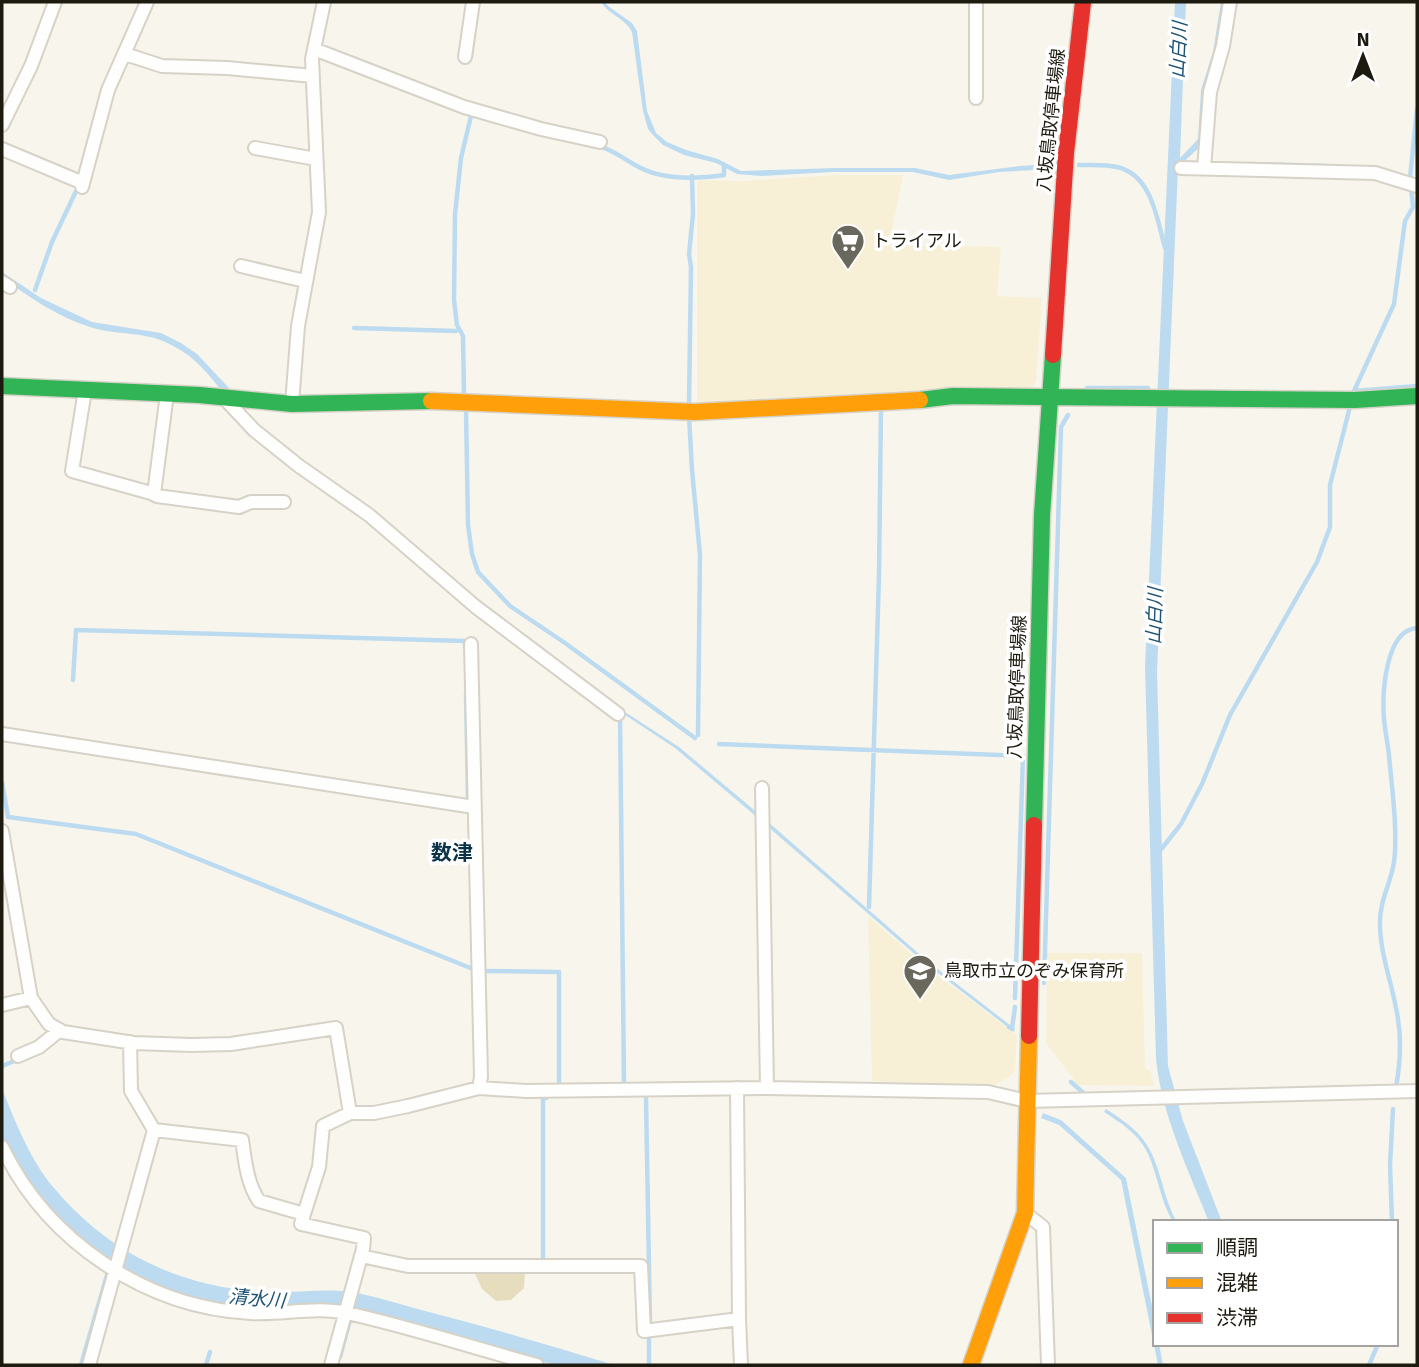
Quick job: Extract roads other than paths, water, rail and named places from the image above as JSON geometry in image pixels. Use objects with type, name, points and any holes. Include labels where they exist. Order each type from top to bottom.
[{"type":"street","points":[[2,125],[31,66],[55,2]]},
{"type":"street","points":[[2,149],[82,185],[108,90],[147,2]]},
{"type":"street","points":[[292,404],[298,326],[319,212],[313,76],[314,49],[324,2]]},
{"type":"street","points":[[466,57],[472,2]]},
{"type":"street","points":[[976,2],[976,98]]},
{"type":"street","name":"八坂鳥取停車場線","points":[[971,1365],[1025,1213],[1042,516],[1066,153],[1083,2]]},
{"type":"street","points":[[1204,169],[1210,92],[1223,46],[1230,2]]},
{"type":"street","points":[[314,49],[464,107],[541,129],[600,142]]},
{"type":"street","points":[[125,54],[162,66],[227,68],[313,76]]},
{"type":"street","points":[[255,148],[316,159]]},
{"type":"street","points":[[1181,168],[1375,173],[1417,186]]},
{"type":"street","points":[[241,266],[305,281]]},
{"type":"street","points":[[2,386],[167,394],[292,404],[426,401],[695,412],[900,402],[953,396],[1355,400],[1417,396]]},
{"type":"street","points":[[85,390],[72,471],[154,494],[239,507],[251,502],[284,502]]},
{"type":"street","points":[[154,494],[167,394]]},
{"type":"street","points":[[224,398],[254,430],[299,466],[369,514],[476,607],[618,713]]},
{"type":"street","points":[[471,644],[481,1077],[479,1088]]},
{"type":"street","points":[[2,734],[474,807]]},
{"type":"street","points":[[762,788],[767,1088]]},
{"type":"street","points":[[2,831],[31,998],[48,1024],[60,1030],[155,1045],[231,1044],[336,1027],[350,1113]]},
{"type":"street","points":[[2,1005],[31,998]]},
{"type":"street","points":[[18,1056],[39,1048],[60,1030]]},
{"type":"street","points":[[89,1365],[154,1130],[131,1091],[130,1042]]},
{"type":"street","points":[[331,1365],[364,1238],[301,1224],[319,1167],[323,1126],[350,1113],[374,1113],[479,1088],[526,1091],[767,1088],[988,1092],[1027,1101],[1417,1091]]},
{"type":"street","points":[[737,1088],[741,1365]]},
{"type":"street","points":[[154,1130],[242,1140],[253,1194],[259,1202],[304,1214]]},
{"type":"street","points":[[2,1147],[20,1180],[35,1200],[76,1241],[114,1272],[184,1302],[250,1313],[296,1310],[345,1313],[537,1365]]},
{"type":"street","points":[[1025,1213],[1043,1227],[1048,1365]]},
{"type":"street","points":[[361,1256],[408,1266],[641,1266],[644,1331],[739,1319]]},
{"type":"water","points":[[601,2],[605,2],[632,23],[637,31],[647,111],[656,133],[667,142],[718,159],[741,171],[915,168],[949,175],[1052,164],[1052,169],[999,172],[949,180],[913,172],[833,172],[762,176],[737,174],[716,163],[684,155],[663,145],[648,129],[632,32]]},
{"type":"water","name":"山白川","points":[[1175,2],[1186,2],[1180,158],[1198,139],[1201,90],[1213,52],[1221,2],[1227,2],[1203,144],[1178,167],[1157,672],[1168,1066],[1183,1121],[1221,1220],[1208,1220],[1170,1122],[1156,1059],[1145,667]]},
{"type":"water","points":[[2,272],[41,298],[92,322],[161,333],[197,354],[229,388],[237,404],[258,426],[372,509],[496,615],[537,643],[625,712],[679,747],[759,814],[758,818],[675,748],[610,705],[486,611],[370,512],[287,455],[243,415],[205,370],[187,355],[154,338],[101,330],[66,318],[2,278]]},
{"type":"water","points":[[767,821],[926,960],[1015,1029],[1014,1032],[925,963],[767,826]]},
{"type":"water","name":"清水川","points":[[2,1089],[31,1153],[54,1188],[98,1231],[147,1262],[174,1274],[231,1288],[262,1292],[345,1291],[366,1295],[614,1365],[555,1365],[370,1314],[265,1309],[210,1302],[163,1290],[113,1264],[43,1205],[14,1163],[2,1139]]},
{"type":"water","points":[[1106,1109],[1143,1139],[1156,1163],[1176,1220],[1172,1220],[1169,1214],[1151,1162],[1140,1141],[1104,1112]]},
{"type":"water","points":[[1043,1113],[1061,1120],[1126,1178],[1153,1311],[1153,1340],[1121,1180],[1059,1125],[1041,1118]]},
{"type":"water","points":[[1154,1346],[1159,1346],[1163,1365],[1158,1365]]},
{"type":"waterway","points":[[1159,852],[1181,824],[1202,784],[1230,715],[1317,562],[1330,527],[1330,485],[1354,391],[1394,304],[1405,221],[1413,207],[1410,178],[1417,109]]},
{"type":"waterway","points":[[464,395],[463,336],[457,325],[454,300],[455,214],[461,158],[471,116]]},
{"type":"waterway","points":[[598,146],[647,171],[668,176],[691,178],[724,175],[724,165]]},
{"type":"waterway","points":[[1248,164],[1326,166]]},
{"type":"waterway","points":[[1079,165],[1117,167],[1138,179],[1156,212],[1165,248]]},
{"type":"waterway","points":[[689,405],[692,176]]},
{"type":"waterway","points":[[35,290],[52,242],[78,187]]},
{"type":"waterway","points":[[354,328],[459,329]]},
{"type":"waterway","points":[[1354,391],[1417,386]]},
{"type":"waterway","points":[[1087,388],[1148,388]]},
{"type":"waterway","points":[[869,907],[881,408]]},
{"type":"waterway","points":[[466,410],[468,525],[472,554],[478,572],[510,606],[695,738]]},
{"type":"waterway","points":[[1044,983],[1061,427],[1068,415]]},
{"type":"waterway","points":[[689,416],[700,555],[698,735]]},
{"type":"waterway","points":[[1396,1087],[1400,1057],[1399,1028],[1380,935],[1381,908],[1394,862],[1395,838],[1384,695],[1392,651],[1406,631],[1417,628]]},
{"type":"waterway","points":[[73,680],[76,630],[465,641],[465,647]]},
{"type":"waterway","points":[[466,694],[468,798]]},
{"type":"waterway","points":[[620,714],[624,1084]]},
{"type":"waterway","points":[[719,744],[1023,756],[1015,998]]},
{"type":"waterway","points":[[2,782],[8,817],[136,834],[473,969],[472,967]]},
{"type":"waterway","points":[[482,971],[559,972],[559,1086]]},
{"type":"waterway","points":[[1009,1027],[1012,1029],[1015,1007]]},
{"type":"waterway","points":[[2,1066],[17,1060]]},
{"type":"waterway","points":[[1071,1082],[1088,1097]]},
{"type":"waterway","points":[[543,1258],[543,1098],[546,1098]]},
{"type":"waterway","points":[[646,1099],[650,1324]]},
{"type":"waterway","points":[[1392,1220],[1390,1165],[1393,1109]]},
{"type":"waterway","points":[[81,1365],[107,1275]]},
{"type":"waterway","points":[[340,1357],[350,1320]]},
{"type":"waterway","points":[[649,1337],[649,1365]]},
{"type":"waterway","points":[[1369,1365],[1377,1346]]},
{"type":"waterway","points":[[206,1365],[210,1352]]},
{"type":"place","name":"トライアル","points":[[848,271]]},
{"type":"place","name":"鳥取市立のぞみ保育所","points":[[920,1001]]},
{"type":"district","name":"数津","points":[[452,853]]}]
